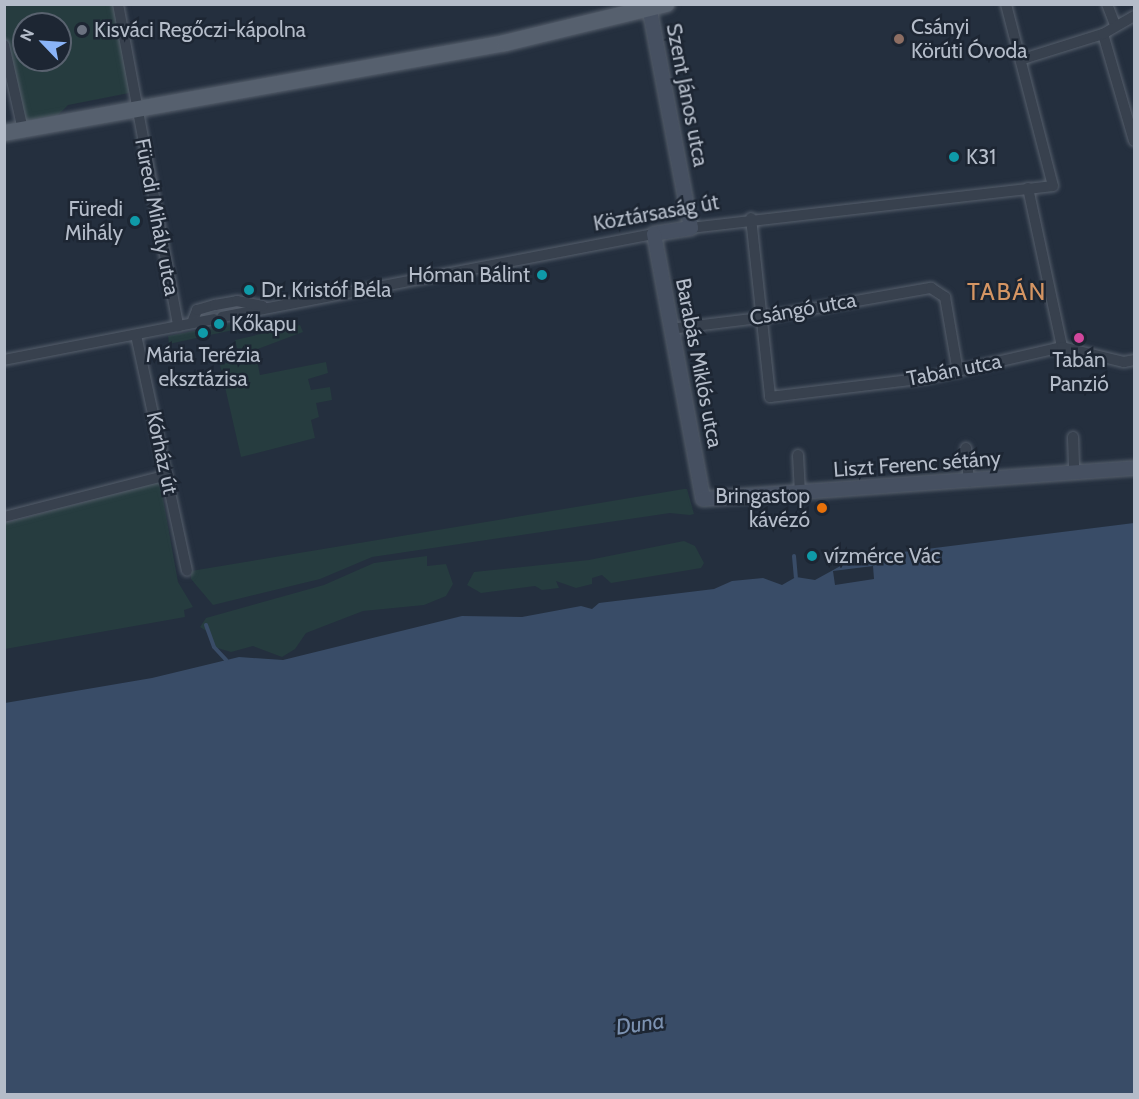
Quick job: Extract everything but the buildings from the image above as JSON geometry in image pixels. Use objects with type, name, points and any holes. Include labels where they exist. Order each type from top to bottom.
[{"type":"main road","points":[[4,133],[505,43],[666,4]]},
{"type":"street","name":"Füredi Mihály utca","points":[[118,4],[178,326]]},
{"type":"street","points":[[1006,4],[1023,59],[1102,34],[1134,16]]},
{"type":"street","points":[[1107,4],[1115,25]]},
{"type":"street","name":"Szent János utca","points":[[650,8],[691,228]]},
{"type":"street","points":[[1102,34],[1134,141]]},
{"type":"street","points":[[4,45],[23,130]]},
{"type":"street","name":"Köztársaság út","points":[[4,360],[654,234],[751,218],[1053,186],[1023,59]]},
{"type":"street","points":[[1028,188],[1062,347]]},
{"type":"street","points":[[751,218],[760,318]]},
{"type":"street","name":"Barabás Miklós utca","points":[[654,234],[703,500]]},
{"type":"street","name":"Csángó utca","points":[[670,329],[760,318],[925,288],[936,289],[945,297],[958,372]]},
{"type":"street","name":"Köztársaság út","points":[[192,323],[197,310],[215,305],[237,301],[270,308]]},
{"type":"street","name":"Tabán utca","points":[[760,318],[770,397],[958,372],[1062,347],[1124,362],[1134,360]]},
{"type":"street","name":"Kórház út","points":[[136,334],[187,571]]},
{"type":"street","points":[[1073,437],[1074,472]]},
{"type":"street","points":[[966,448],[969,482]]},
{"type":"street","points":[[798,455],[800,493]]},
{"type":"street","name":"Liszt Ferenc sétány","points":[[703,500],[1134,468]]},
{"type":"street","points":[[4,518],[166,475]]},
{"type":"green space","points":[[4,5],[118,5],[134,92],[68,105],[57,116],[22,122],[5,45]]},
{"type":"green space","points":[[230,324],[233,330],[169,344],[168,336]]},
{"type":"green space","points":[[300,325],[303,332],[255,350],[260,375],[326,362],[328,373],[308,379],[311,390],[330,387],[332,400],[316,403],[319,417],[311,420],[315,438],[241,457],[220,365],[240,359],[235,340]]},
{"type":"green space","points":[[160,482],[178,582],[193,607],[184,610],[185,617],[5,649],[5,523]]},
{"type":"green space","points":[[687,489],[694,514],[670,513],[372,557],[320,579],[213,605],[191,579],[191,571]]},
{"type":"green space","points":[[684,541],[695,546],[704,563],[701,568],[611,583],[602,575],[592,578],[592,584],[576,588],[556,581],[559,588],[542,590],[535,586],[481,593],[467,585],[474,572],[589,560]]},
{"type":"green space","points":[[427,556],[427,566],[446,564],[453,584],[446,596],[424,605],[363,611],[306,633],[295,649],[282,657],[253,646],[231,652],[214,647],[208,632],[200,627],[206,618],[324,585],[374,563]]},
{"type":"water","name":"Duna","points":[[1134,523],[1134,1094],[5,1094],[5,703],[152,678],[239,657],[283,660],[462,616],[522,617],[581,606],[592,609],[599,603],[714,589],[732,581],[763,578],[782,585],[796,577],[815,580],[855,558]]},
{"type":"pier","points":[[873,566],[874,579],[835,585],[833,571]]},
{"type":"waterway","points":[[794,556],[796,577]]},
{"type":"waterway","points":[[206,625],[214,647],[226,660]]},
{"type":"place","name":"Kisváci Regőczi-kápolna","points":[[82,30]]},
{"type":"place","name":"Csányi Körúti Óvoda","points":[[899,39]]},
{"type":"place","name":"K31","points":[[954,157]]},
{"type":"place","name":"Füredi Mihály","points":[[135,221]]},
{"type":"place","name":"Hóman Bálint","points":[[542,275]]},
{"type":"place","name":"Dr. Kristóf Béla","points":[[249,290]]},
{"type":"place","name":"Kőkapu","points":[[219,324]]},
{"type":"place","name":"Mária Terézia eksztázisa","points":[[203,333]]},
{"type":"place","name":"Tabán Panzió","points":[[1079,338]]},
{"type":"place","name":"Bringastop kávézó","points":[[822,508]]},
{"type":"place","name":"vízmérce Vác","points":[[812,556]]},
{"type":"district","name":"TABÁN","points":[[1007,292]]}]
